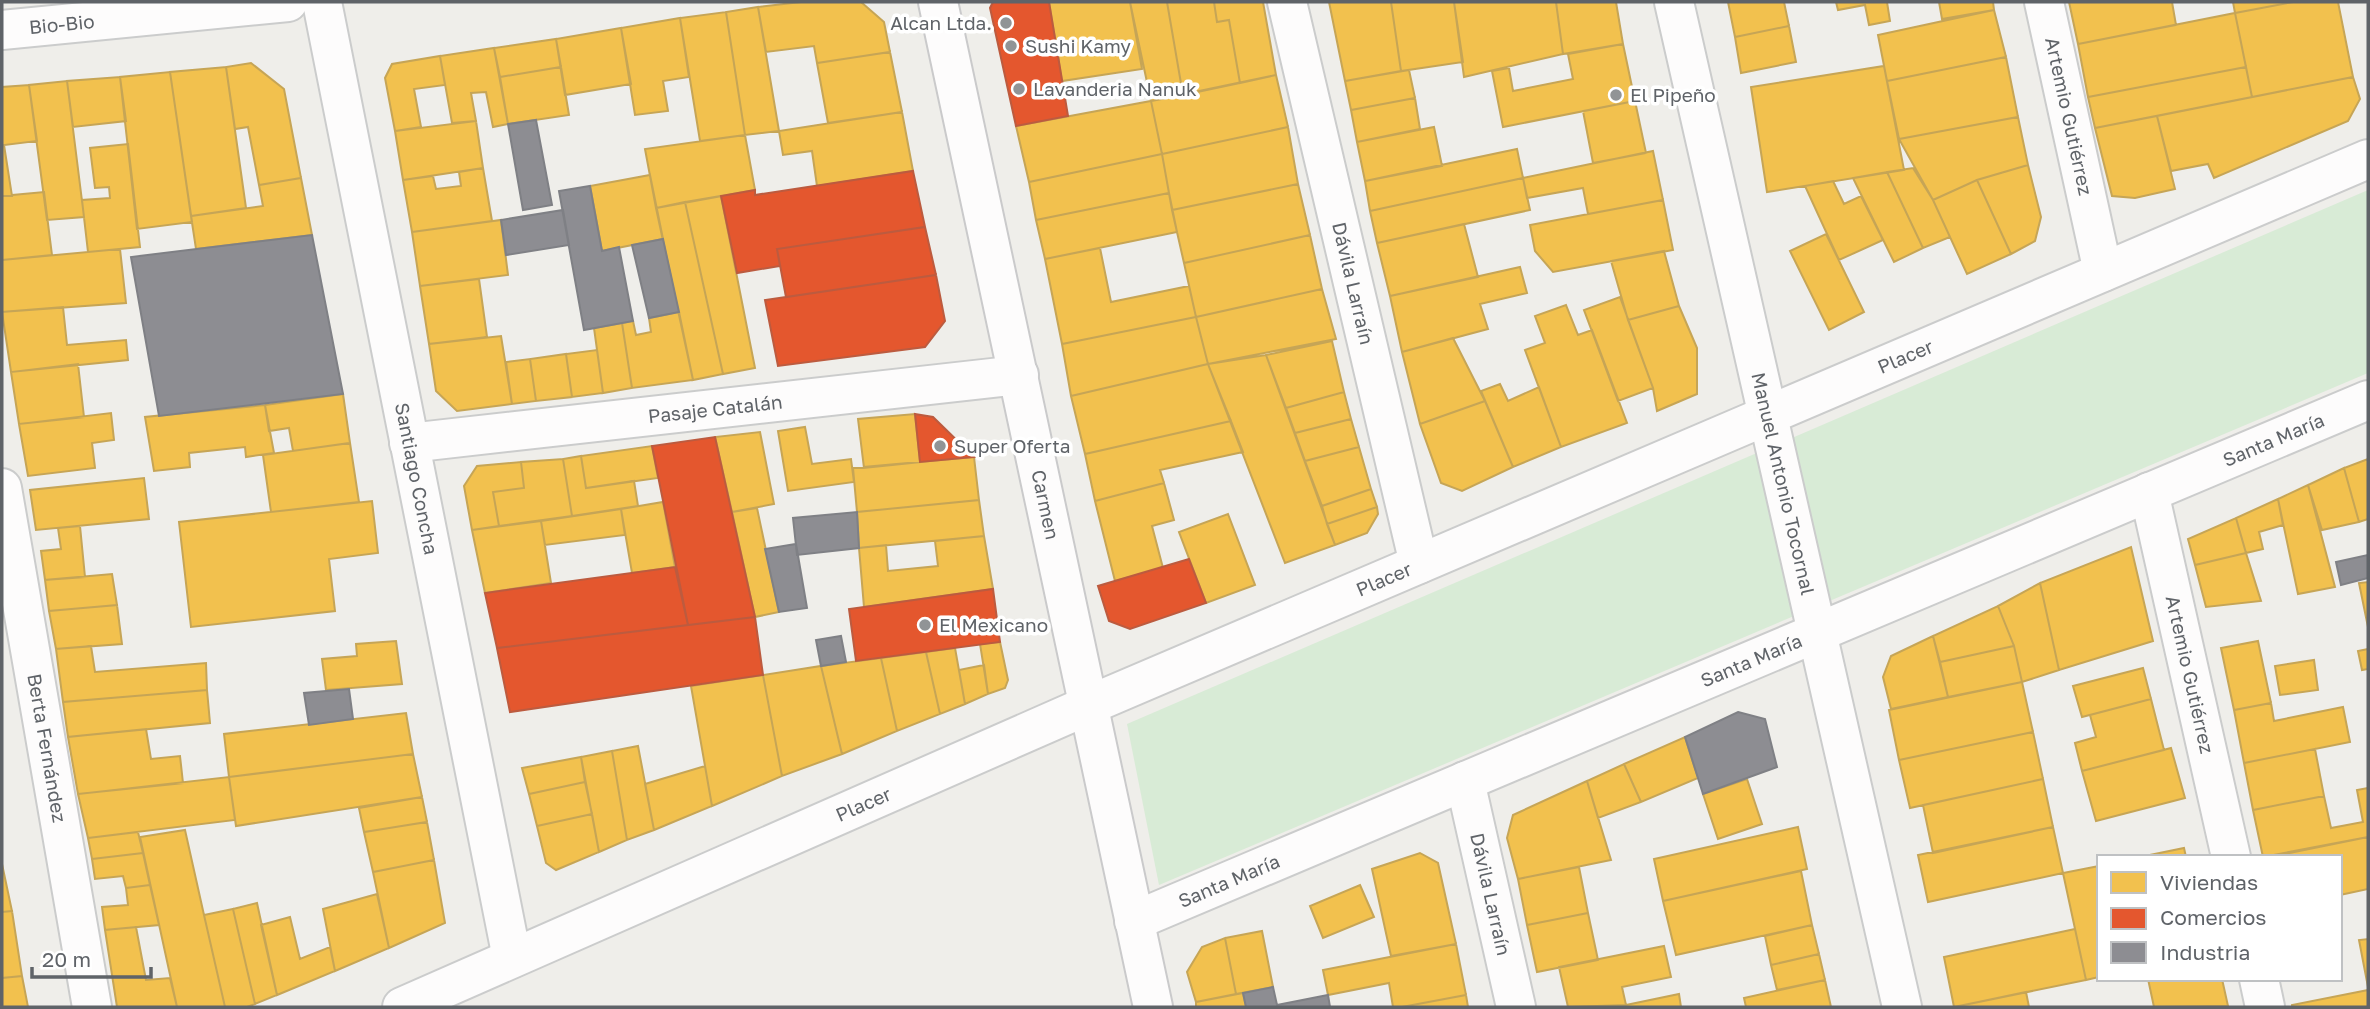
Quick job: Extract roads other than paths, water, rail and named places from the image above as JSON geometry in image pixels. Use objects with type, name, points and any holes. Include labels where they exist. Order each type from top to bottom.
[{"type":"street","name":"Bio-Bio","points":[[2,30],[288,2]]},
{"type":"street","name":"Santiago Concha","points":[[322,2],[512,958]]},
{"type":"street","name":"Carmen","points":[[938,2],[1153,1007]]},
{"type":"street","name":"Dávila Larraín","points":[[1287,2],[1419,564]]},
{"type":"street","name":"Manuel Antonio Tocornal","points":[[1674,2],[1902,1007]]},
{"type":"street","name":"Artemio Gutiérrez","points":[[2044,2],[2104,272]]},
{"type":"street","name":"Placer","points":[[402,1007],[1089,705],[2368,159]]},
{"type":"street","name":"Pasaje Catalán","points":[[410,443],[1019,375]]},
{"type":"street","name":"Santa María","points":[[1134,921],[2368,400]]},
{"type":"street","name":"Berta Fernández","points":[[2,488],[92,1007]]},
{"type":"street","name":"Artemio Gutiérrez","points":[[2149,492],[2231,855]]},
{"type":"street","name":"Dávila Larraín","points":[[1465,781],[1516,1007]]},
{"type":"street","points":[[2259,981],[2265,1007]]},
{"type":"place","name":"Alcan Ltda.","points":[[1006,23]]},
{"type":"place","name":"Sushi Kamy","points":[[1011,46]]},
{"type":"place","name":"Lavanderia Nanuk","points":[[1019,89]]},
{"type":"place","name":"El Pipeño","points":[[1616,95]]},
{"type":"place","name":"Super Oferta","points":[[940,446]]},
{"type":"place","name":"El Mexicano","points":[[925,625]]}]
